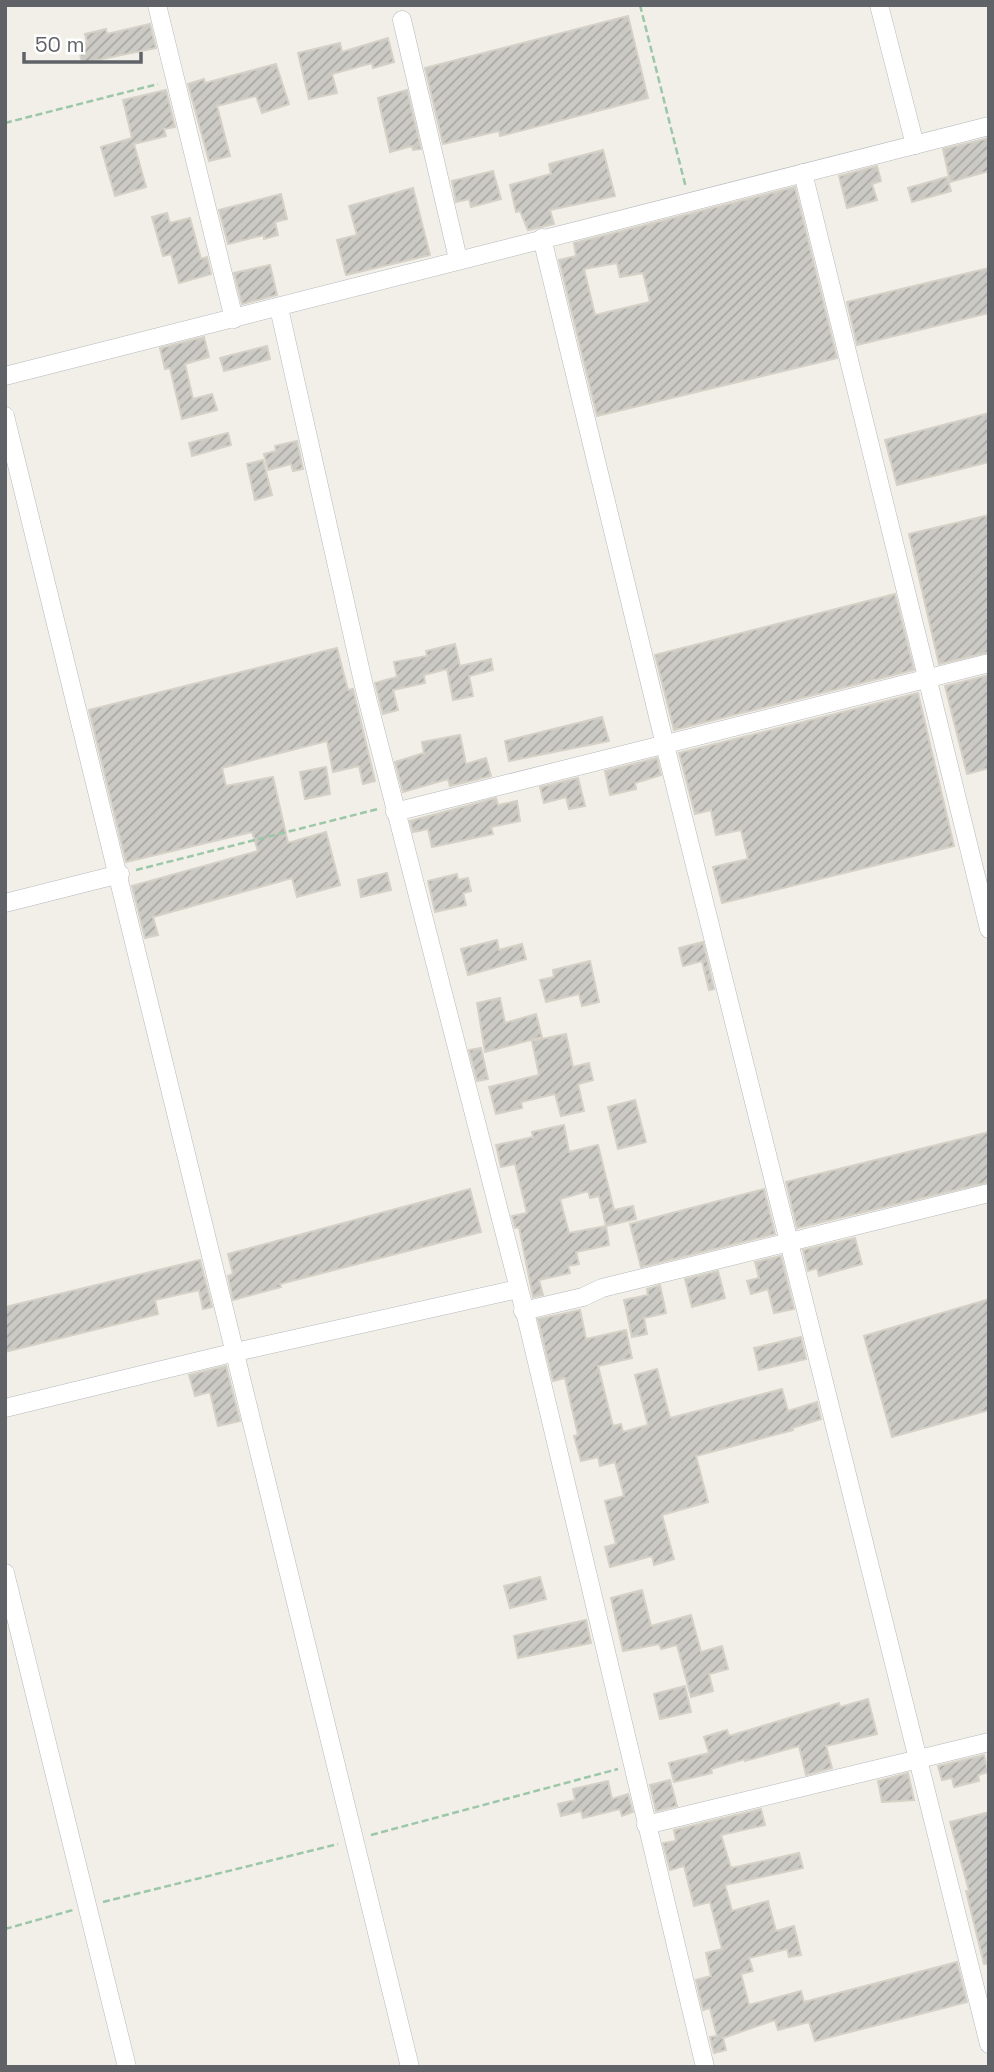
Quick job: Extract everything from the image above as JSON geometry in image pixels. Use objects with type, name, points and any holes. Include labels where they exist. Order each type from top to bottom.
[{"type":"street","points":[[157,5],[233,319]]},
{"type":"street","points":[[879,5],[915,145]]},
{"type":"street","points":[[402,20],[458,259]]},
{"type":"street","points":[[5,376],[279,309],[458,259],[989,126]]},
{"type":"street","points":[[803,173],[989,929]]},
{"type":"street","points":[[542,238],[788,1242],[989,2044]]},
{"type":"street","points":[[279,309],[394,809],[518,1289],[705,2067]]},
{"type":"street","points":[[5,416],[357,1839],[410,2067]]},
{"type":"street","points":[[394,809],[665,745],[989,663]]},
{"type":"street","points":[[5,903],[120,874]]},
{"type":"street","points":[[523,1311],[989,1193]]},
{"type":"street","points":[[5,1408],[236,1352],[518,1289]]},
{"type":"street","points":[[5,1573],[127,2067]]},
{"type":"street","points":[[646,1825],[989,1742]]},
{"type":"path","points":[[640,5],[690,201]]},
{"type":"path","points":[[5,123],[175,80]]},
{"type":"path","points":[[120,874],[394,809]]},
{"type":"path","points":[[5,1929],[631,1766]]},
{"type":"building","points":[[628,16],[648,98],[500,136],[499,131],[443,144],[425,68]]},
{"type":"building","points":[[150,24],[156,48],[82,63],[78,44],[87,42],[85,34],[106,29],[107,34]]},
{"type":"building","points":[[388,38],[394,62],[373,68],[372,63],[332,74],[337,93],[309,99],[298,53],[340,43],[342,52]]},
{"type":"building","points":[[276,64],[289,104],[262,113],[256,96],[217,106],[230,156],[209,161],[188,84],[204,79],[205,83]]},
{"type":"building","points":[[166,90],[175,127],[164,129],[166,136],[134,144],[146,187],[115,196],[101,147],[132,138],[123,100]]},
{"type":"building","points":[[407,90],[421,149],[413,150],[412,146],[390,152],[378,98]]},
{"type":"building","points":[[989,138],[989,171],[950,182],[943,149]]},
{"type":"building","points":[[603,150],[615,196],[550,210],[554,224],[528,230],[520,211],[516,212],[510,185],[551,174],[549,164]]},
{"type":"building","points":[[877,166],[881,181],[872,184],[877,200],[847,208],[839,176]]},
{"type":"building","points":[[493,171],[501,199],[471,207],[469,199],[456,202],[452,181]]},
{"type":"building","points":[[947,177],[951,191],[912,202],[908,188]]},
{"type":"building","points":[[795,187],[837,358],[597,416],[559,260],[576,256],[574,243]],"holes":[[[617,263],[620,277],[643,273],[650,302],[595,315],[584,269]]]},
{"type":"building","points":[[413,188],[430,255],[346,275],[337,240],[357,235],[349,206]]},
{"type":"building","points":[[281,194],[287,219],[275,222],[278,235],[264,239],[264,235],[228,244],[219,210]]},
{"type":"building","points":[[167,213],[170,223],[190,218],[201,259],[207,257],[211,274],[179,283],[171,254],[163,256],[152,217]]},
{"type":"building","points":[[270,265],[277,295],[242,304],[234,273]]},
{"type":"building","points":[[989,268],[989,313],[857,345],[847,302]]},
{"type":"building","points":[[204,337],[209,357],[185,364],[193,399],[212,394],[217,410],[182,419],[170,368],[165,369],[160,348]]},
{"type":"building","points":[[267,346],[270,359],[224,371],[220,358]]},
{"type":"building","points":[[989,413],[989,462],[897,485],[885,440]]},
{"type":"building","points":[[228,433],[231,445],[192,456],[189,443]]},
{"type":"building","points":[[297,441],[303,469],[293,471],[291,464],[268,470],[264,454],[276,451],[275,446]]},
{"type":"building","points":[[263,460],[272,495],[255,500],[247,464]]},
{"type":"building","points":[[989,515],[989,652],[939,664],[909,534]]},
{"type":"building","points":[[895,594],[914,670],[674,730],[655,655]]},
{"type":"building","points":[[455,644],[460,666],[491,659],[493,670],[469,676],[473,696],[453,700],[447,669],[424,675],[425,683],[393,690],[398,710],[383,714],[375,683],[397,677],[394,662],[427,656],[426,651]]},
{"type":"building","points":[[337,648],[348,690],[353,689],[375,781],[363,784],[359,766],[333,772],[327,741],[222,768],[226,786],[273,777],[288,843],[326,832],[340,885],[297,897],[292,878],[153,917],[158,935],[145,938],[132,886],[258,851],[252,832],[126,862],[89,710]]},
{"type":"building","points":[[989,675],[989,768],[967,774],[945,686]]},
{"type":"building","points":[[918,693],[954,846],[722,903],[713,867],[748,859],[741,830],[716,835],[711,810],[695,814],[679,753]]},
{"type":"building","points":[[602,717],[609,741],[509,761],[505,741]]},
{"type":"building","points":[[460,735],[466,764],[486,758],[491,776],[450,786],[448,779],[403,792],[395,762],[424,753],[422,742]]},
{"type":"building","points":[[657,758],[661,775],[635,783],[636,789],[610,795],[605,771]]},
{"type":"building","points":[[326,767],[330,794],[305,799],[300,772]]},
{"type":"building","points":[[578,778],[585,806],[569,809],[566,797],[544,803],[540,787]]},
{"type":"building","points":[[496,798],[498,805],[517,801],[520,821],[491,827],[493,834],[432,847],[428,829],[413,832],[410,821]]},
{"type":"building","points":[[387,873],[391,890],[361,897],[358,880]]},
{"type":"building","points":[[457,874],[458,880],[468,878],[471,891],[463,893],[466,905],[435,912],[428,881]]},
{"type":"building","points":[[497,940],[499,950],[522,944],[526,959],[468,975],[461,949]]},
{"type":"building","points":[[703,942],[714,989],[709,990],[702,961],[683,966],[679,948]]},
{"type":"building","points":[[590,961],[599,1002],[582,1006],[579,994],[546,1002],[540,980],[554,977],[553,970]]},
{"type":"building","points":[[500,998],[505,1023],[536,1014],[542,1037],[485,1052],[477,1003]]},
{"type":"building","points":[[566,1034],[573,1067],[589,1063],[593,1080],[578,1084],[584,1111],[561,1116],[555,1094],[521,1102],[522,1108],[496,1114],[489,1087],[539,1075],[532,1041]]},
{"type":"building","points":[[481,1048],[488,1079],[477,1081],[469,1050]]},
{"type":"building","points":[[635,1100],[646,1142],[618,1149],[608,1107]]},
{"type":"building","points":[[564,1125],[569,1152],[598,1145],[614,1210],[633,1206],[636,1219],[606,1226],[609,1245],[576,1252],[579,1264],[568,1266],[570,1273],[539,1280],[543,1295],[533,1297],[519,1227],[515,1228],[512,1216],[527,1213],[515,1164],[501,1167],[496,1145],[533,1137],[532,1132]],"holes":[[[588,1191],[590,1198],[599,1196],[606,1226],[569,1233],[560,1199]]]},
{"type":"building","points":[[989,1132],[989,1182],[797,1228],[786,1182]]},
{"type":"building","points":[[470,1189],[481,1232],[280,1284],[281,1287],[233,1300],[228,1276],[233,1274],[228,1254]]},
{"type":"building","points":[[764,1189],[775,1234],[641,1267],[630,1224]]},
{"type":"building","points":[[855,1238],[862,1264],[819,1276],[817,1268],[808,1271],[803,1250]]},
{"type":"building","points":[[781,1256],[794,1309],[774,1313],[768,1289],[751,1294],[747,1281],[759,1278],[755,1262]]},
{"type":"building","points":[[200,1260],[212,1307],[203,1309],[199,1290],[155,1300],[158,1314],[5,1352],[5,1307]]},
{"type":"building","points":[[718,1271],[725,1298],[692,1307],[685,1279]]},
{"type":"building","points":[[660,1285],[666,1313],[644,1318],[647,1334],[632,1337],[624,1300],[648,1295],[647,1289]]},
{"type":"building","points":[[989,1299],[989,1410],[892,1437],[864,1336]]},
{"type":"building","points":[[580,1310],[586,1339],[626,1330],[632,1358],[598,1366],[613,1426],[621,1424],[623,1432],[648,1425],[635,1375],[657,1369],[670,1418],[782,1389],[788,1411],[817,1402],[821,1419],[792,1428],[793,1430],[696,1456],[708,1502],[662,1515],[674,1559],[654,1565],[652,1556],[610,1567],[605,1547],[616,1544],[605,1501],[624,1496],[615,1462],[600,1466],[598,1457],[581,1461],[574,1436],[578,1435],[565,1378],[553,1381],[538,1319]]},
{"type":"building","points":[[801,1337],[806,1359],[759,1370],[754,1348]]},
{"type":"building","points":[[226,1366],[240,1421],[218,1426],[210,1392],[195,1396],[189,1375]]},
{"type":"building","points":[[540,1577],[546,1599],[510,1608],[504,1586]]},
{"type":"building","points":[[642,1590],[651,1626],[691,1615],[701,1652],[722,1646],[728,1669],[709,1674],[713,1691],[691,1697],[677,1645],[661,1649],[659,1644],[623,1651],[611,1598]]},
{"type":"building","points":[[586,1620],[591,1643],[518,1658],[514,1636]]},
{"type":"building","points":[[685,1686],[691,1712],[660,1719],[654,1694]]},
{"type":"building","points":[[868,1699],[877,1734],[826,1746],[832,1768],[806,1775],[799,1746],[745,1759],[711,1769],[712,1773],[674,1782],[669,1763],[709,1753],[704,1737],[727,1730],[729,1736],[839,1703],[840,1707]]},
{"type":"building","points":[[984,1755],[988,1772],[978,1775],[979,1781],[954,1787],[952,1778],[942,1780],[938,1766]]},
{"type":"building","points":[[908,1773],[914,1800],[882,1802],[878,1781]]},
{"type":"building","points":[[670,1780],[677,1806],[656,1811],[650,1785]]},
{"type":"building","points":[[608,1781],[612,1799],[628,1794],[633,1812],[622,1816],[620,1809],[583,1818],[581,1811],[561,1816],[558,1804],[575,1800],[573,1789]]},
{"type":"building","points":[[761,1809],[765,1825],[721,1835],[731,1868],[799,1853],[803,1868],[725,1885],[732,1911],[768,1901],[776,1931],[794,1926],[801,1955],[789,1957],[787,1949],[749,1958],[753,1971],[741,1974],[749,2005],[801,1991],[804,2002],[957,1962],[967,2002],[815,2041],[809,2022],[778,2030],[775,2020],[723,2038],[726,2050],[714,2053],[710,2037],[717,2036],[710,2008],[703,2010],[696,1980],[711,1976],[706,1953],[722,1949],[710,1902],[694,1906],[684,1866],[670,1870],[663,1843],[676,1841],[674,1830]]},
{"type":"building","points":[[989,1812],[989,1964],[984,1964],[966,1891],[969,1891],[950,1822]]}]
